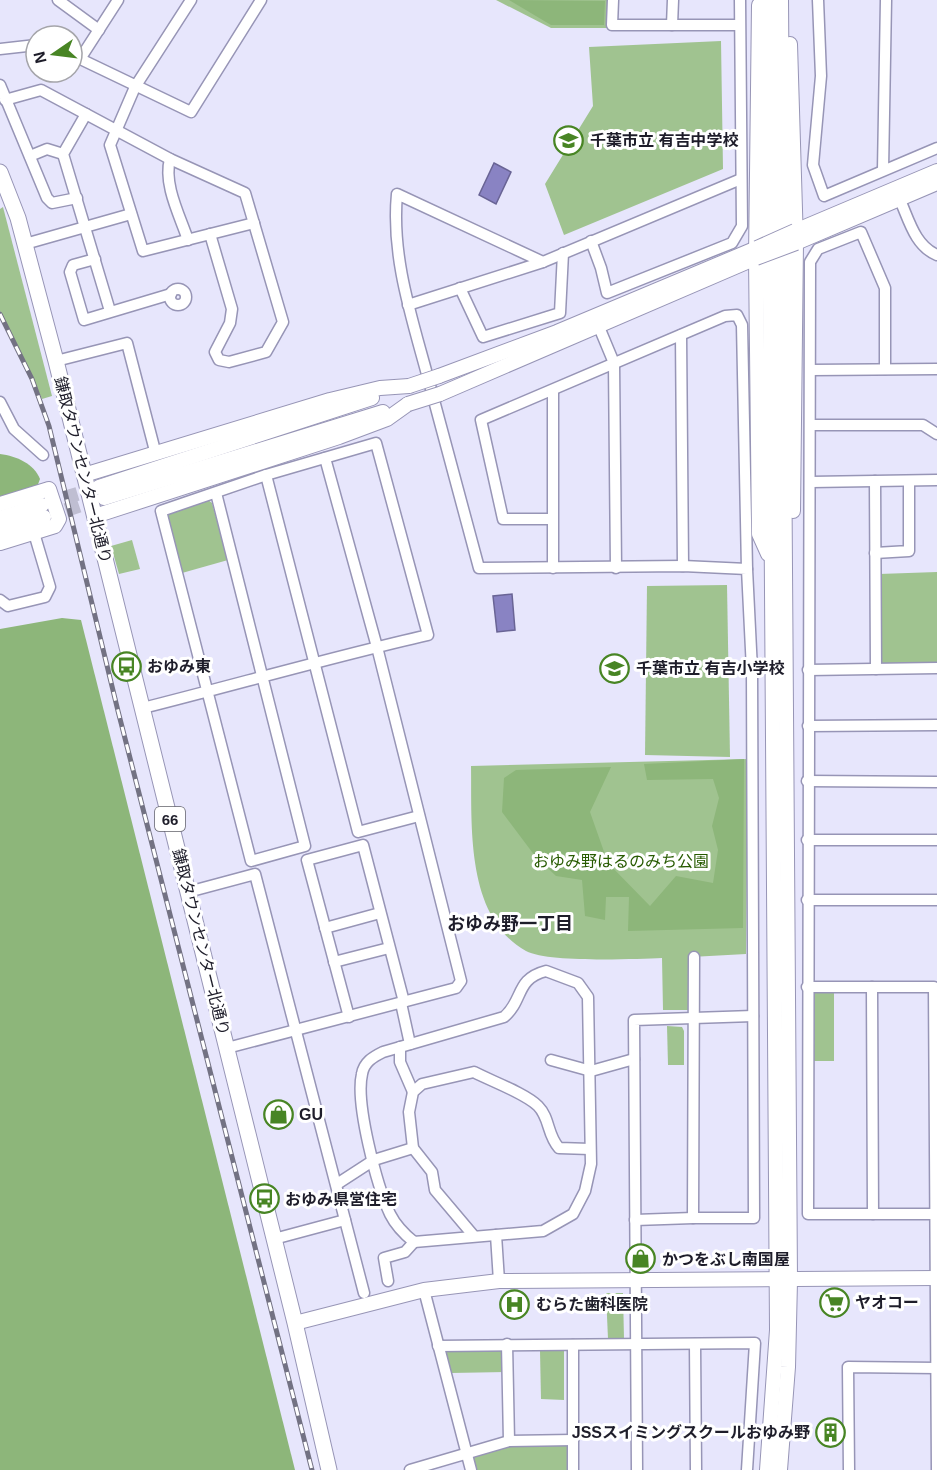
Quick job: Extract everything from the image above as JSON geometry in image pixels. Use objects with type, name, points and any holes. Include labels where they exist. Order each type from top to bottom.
[{"type":"main road","name":"鎌取タウンセンター北通り","points":[[0,172],[25,244],[56,361],[189,892],[329,1470]]},
{"type":"street","points":[[58,0],[99,30]]},
{"type":"street","points":[[84,48],[99,30],[118,0]]},
{"type":"street","points":[[191,0],[135,87],[114,131],[110,145],[142,251],[254,223]]},
{"type":"street","points":[[84,61],[191,112],[261,0]]},
{"type":"street","points":[[613,0],[612,25],[739,25]]},
{"type":"street","points":[[672,25],[673,0]]},
{"type":"street","points":[[591,241],[601,267],[607,294],[732,243],[742,226],[740,0]]},
{"type":"street","points":[[759,0],[757,253],[759,534],[777,557]]},
{"type":"street","points":[[768,0],[777,557],[783,1281],[788,1367],[780,1470]]},
{"type":"street","points":[[777,557],[781,0]]},
{"type":"street","points":[[777,557],[793,533],[795,237],[789,0]]},
{"type":"street","points":[[818,0],[821,76],[813,165],[824,196],[937,148]]},
{"type":"street","points":[[883,170],[886,0]]},
{"type":"street","points":[[0,49],[24,46]]},
{"type":"street","points":[[0,86],[47,198],[52,203],[78,198]]},
{"type":"street","points":[[5,100],[41,90],[114,131],[245,193],[283,322],[266,352],[229,362],[219,360],[215,352],[230,323],[232,309],[210,234]]},
{"type":"street","points":[[86,114],[63,154],[110,311]]},
{"type":"street","points":[[30,156],[47,149],[63,154]]},
{"type":"street","points":[[170,159],[167,170],[169,180],[188,240]]},
{"type":"street","points":[[757,253],[599,327],[440,394],[101,492],[439,376],[557,332],[795,237],[937,171]]},
{"type":"street","points":[[408,305],[543,262],[741,179]]},
{"type":"street","points":[[795,237],[900,200],[937,183]]},
{"type":"street","points":[[543,262],[397,194],[395,219],[398,256],[408,305],[479,568],[683,566],[747,569]]},
{"type":"street","points":[[900,200],[916,238],[928,251],[937,255]]},
{"type":"street","points":[[25,244],[131,214]]},
{"type":"street","points":[[885,369],[885,288],[861,232],[818,249],[810,262],[811,482],[807,782],[808,1215],[936,1214]]},
{"type":"street","points":[[460,288],[483,337],[561,313],[563,254]]},
{"type":"street","points":[[95,259],[73,266],[70,272],[84,320],[171,294]]},
{"type":"street","points":[[552,519],[503,519],[481,420],[725,316],[737,315],[742,325],[747,569],[752,670],[754,1218],[635,1220]]},
{"type":"street","points":[[599,327],[614,363],[616,568]]},
{"type":"street","points":[[681,335],[683,566]]},
{"type":"street","points":[[56,361],[127,343],[154,447]]},
{"type":"street","points":[[811,370],[937,369]]},
{"type":"street","points":[[84,475],[330,400],[380,388],[409,386]]},
{"type":"street","points":[[553,568],[554,390]]},
{"type":"street","points":[[0,402],[5,422],[43,455]]},
{"type":"street","points":[[95,516],[339,437],[387,419],[408,404]]},
{"type":"street","points":[[811,426],[923,424],[937,434]]},
{"type":"street","points":[[143,708],[207,692],[262,678],[316,662],[428,635],[376,443],[266,475],[160,511],[207,692],[251,861],[306,846],[262,678],[216,493]]},
{"type":"street","points":[[227,1048],[456,988],[461,981],[377,647],[326,458]]},
{"type":"street","points":[[266,475],[358,832],[419,816]]},
{"type":"street","points":[[811,482],[937,480]]},
{"type":"street","points":[[875,481],[876,669]]},
{"type":"street","points":[[875,553],[909,551],[909,481]]},
{"type":"street","points":[[0,504],[49,489],[58,524],[0,543]]},
{"type":"street","points":[[0,518],[43,511],[0,531]]},
{"type":"street","points":[[0,600],[8,606],[45,597],[50,587],[34,532]]},
{"type":"street","points":[[808,670],[937,668]]},
{"type":"street","points":[[808,726],[937,725]]},
{"type":"street","points":[[807,782],[937,782]]},
{"type":"street","points":[[807,840],[937,840]]},
{"type":"street","points":[[349,1017],[307,860],[363,845],[402,1003],[405,1046],[402,1068],[412,1092],[410,1112],[413,1148],[432,1172],[435,1190],[473,1235]]},
{"type":"street","points":[[189,892],[255,874],[364,1293]]},
{"type":"street","points":[[807,900],[937,900]]},
{"type":"street","points":[[325,928],[380,913]]},
{"type":"street","points":[[334,962],[389,948]]},
{"type":"street","points":[[693,1218],[694,957]]},
{"type":"street","points":[[388,1281],[384,1257],[405,1252],[414,1242],[473,1235],[543,1231],[573,1214],[585,1191],[591,1164],[588,997],[578,983],[546,971],[532,974],[523,984],[511,1011],[504,1017],[405,1046],[375,1056],[367,1062],[362,1073],[360,1107],[390,1214],[398,1228],[414,1242]]},
{"type":"street","points":[[807,987],[934,987],[937,1470]]},
{"type":"street","points":[[872,987],[873,1214]]},
{"type":"street","points":[[637,1470],[638,1281],[635,1220],[634,1020],[753,1016]]},
{"type":"street","points":[[551,1060],[591,1071],[634,1059]]},
{"type":"street","points":[[412,1092],[422,1084],[474,1072],[538,1106],[546,1120],[550,1138],[559,1148],[590,1149]]},
{"type":"street","points":[[337,1184],[374,1160],[413,1148]]},
{"type":"street","points":[[274,1239],[345,1220]]},
{"type":"street","points":[[496,1235],[500,1281]]},
{"type":"street","points":[[295,1323],[424,1290],[500,1281],[783,1281],[936,1278]]},
{"type":"street","points":[[767,1470],[783,1281]]},
{"type":"street","points":[[424,1290],[471,1470]]},
{"type":"street","points":[[438,1346],[755,1343],[747,1470]]},
{"type":"street","points":[[507,1344],[509,1441]]},
{"type":"street","points":[[695,1344],[696,1470]]},
{"type":"street","points":[[573,1345],[573,1470]]},
{"type":"street","points":[[849,1470],[848,1367],[937,1368]]},
{"type":"street","points":[[410,1470],[509,1441],[573,1440]]},
{"type":"green space","points":[[496,0],[609,0],[607,28],[551,28]]},
{"type":"green space","points":[[509,0],[605,1],[604,25],[551,25]]},
{"type":"green space","points":[[721,41],[723,169],[564,235],[545,184],[593,106],[589,47]]},
{"type":"green space","points":[[3,207],[52,396],[42,399],[0,311],[0,209]]},
{"type":"green space","points":[[0,454],[19,459],[34,469],[40,479],[37,487],[0,499]]},
{"type":"green space","points":[[207,499],[212,503],[228,560],[182,573],[166,516],[168,512]]},
{"type":"green space","points":[[132,540],[140,569],[119,574],[111,546]]},
{"type":"green space","points":[[937,572],[937,664],[879,664],[879,574]]},
{"type":"green space","points":[[727,585],[730,757],[645,755],[647,586]]},
{"type":"green space","points":[[62,618],[81,620],[295,1470],[0,1470],[0,629]]},
{"type":"green space","points":[[744,759],[743,928],[628,931],[629,897],[606,897],[605,920],[585,916],[582,880],[556,876],[535,856],[502,812],[504,778],[516,770],[611,767],[590,812],[608,863],[650,906],[676,876],[713,883],[718,850],[712,826],[719,798],[713,779],[647,780],[644,764]]},
{"type":"green space","name":"おゆみ野はるのみち公園","points":[[748,759],[746,954],[691,957],[690,1010],[663,1010],[662,958],[572,959],[537,955],[526,951],[506,936],[492,916],[482,893],[476,868],[471,815],[471,766]]},
{"type":"green space","points":[[808,993],[834,993],[834,1061],[809,1061]]},
{"type":"green space","points":[[667,1026],[682,1027],[684,1031],[684,1065],[668,1065]]},
{"type":"green space","points":[[606,1293],[623,1293],[624,1339],[608,1339]]},
{"type":"green space","points":[[448,1349],[503,1349],[506,1372],[451,1373],[446,1352]]},
{"type":"green space","points":[[564,1350],[564,1400],[541,1399],[540,1351]]},
{"type":"green space","points":[[509,1446],[569,1446],[569,1470],[475,1470],[472,1460],[475,1456]]},
{"type":"shaded area","points":[[494,163],[511,172],[496,204],[479,195]]},
{"type":"shaded area","points":[[512,594],[515,630],[497,632],[493,596]]},
{"type":"tunnel","points":[[44,504],[97,488]]},
{"type":"tunnel","points":[[46,517],[99,499]]},
{"type":"railway","points":[[0,314],[32,379],[49,426],[118,711],[312,1470]]},
{"type":"place","name":"千葉市立 有吉中学校","points":[[569,140]]},
{"type":"place","name":"おゆみ東","points":[[126,666]]},
{"type":"place","name":"千葉市立 有吉小学校","points":[[615,668]]},
{"type":"place","name":"GU","points":[[278,1114]]},
{"type":"place","name":"おゆみ県営住宅","points":[[264,1199]]},
{"type":"place","name":"かつをぶし南国屋","points":[[641,1259]]},
{"type":"place","name":"ヤオコー","points":[[834,1302]]},
{"type":"place","name":"むらた歯科医院","points":[[515,1304]]},
{"type":"place","name":"JSSスイミングスクールおゆみ野","points":[[831,1432]]},
{"type":"district","name":"おゆみ野一丁目","points":[[510,924]]}]
